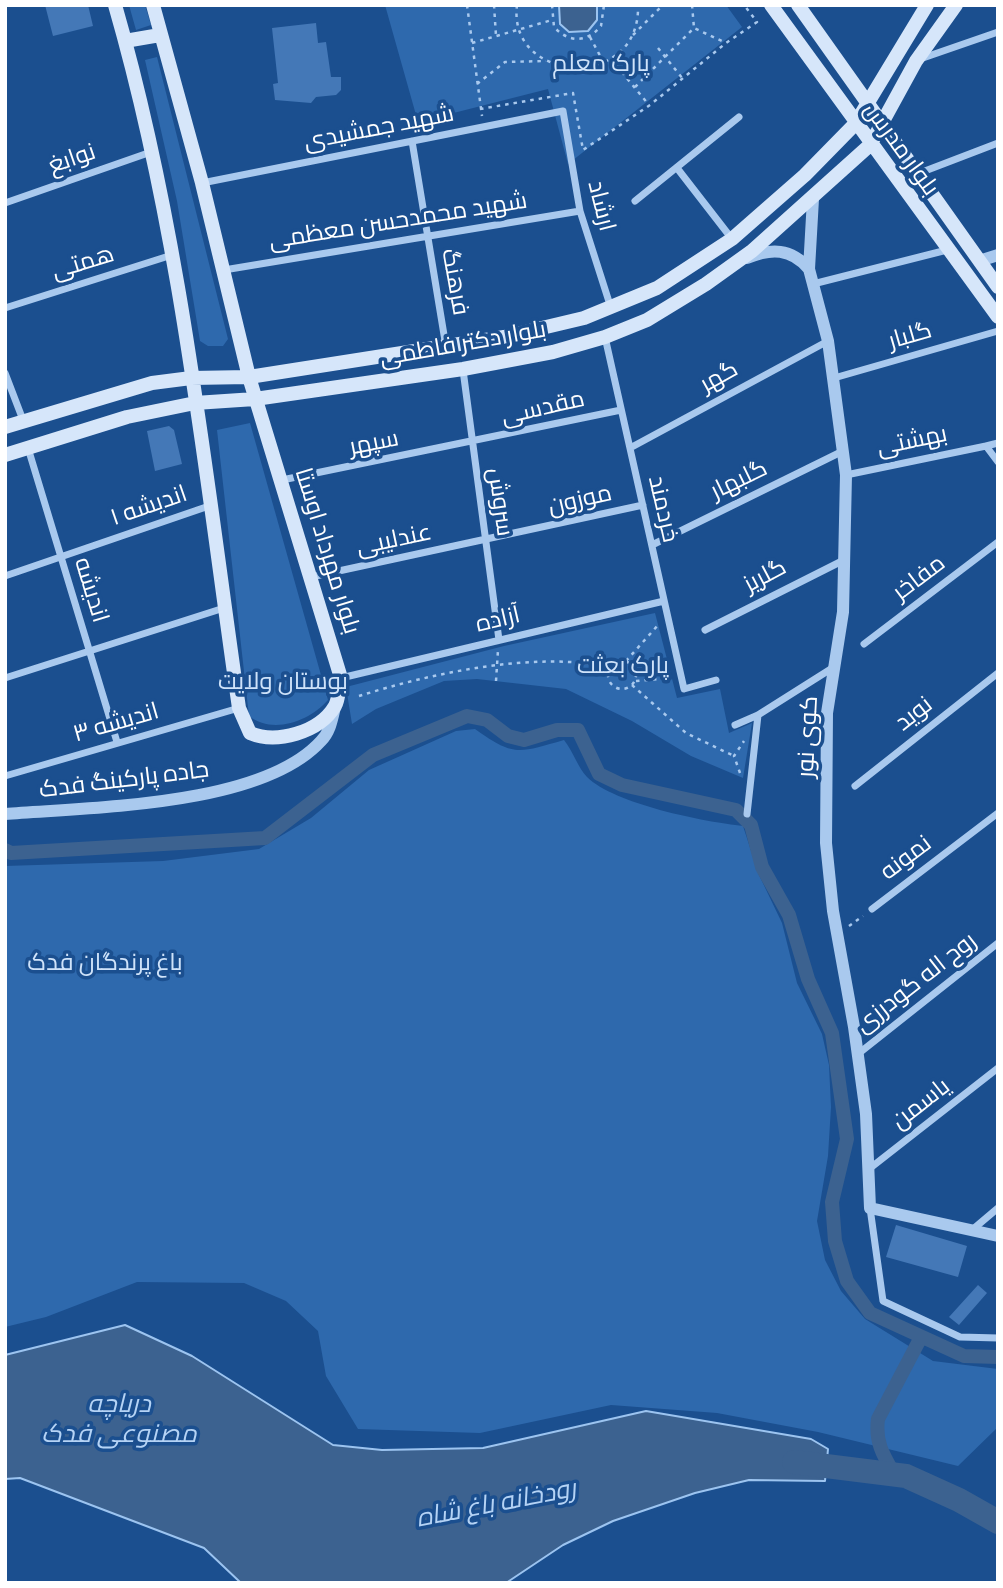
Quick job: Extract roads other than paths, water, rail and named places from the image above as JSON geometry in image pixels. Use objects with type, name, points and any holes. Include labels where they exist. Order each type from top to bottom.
[{"type":"main road","points":[[115,5],[151,152],[172,256],[239,708],[250,733],[271,739],[307,729],[336,705]]},
{"type":"main road","name":"بلوار مهرداد اوستا","points":[[153,5],[202,183],[248,377],[341,678],[336,705]]},
{"type":"main road","name":"بلوار مدرس","points":[[771,5],[870,145],[998,317]]},
{"type":"main road","name":"بلوار مدرس","points":[[798,5],[998,287]]},
{"type":"main road","points":[[867,101],[927,5]]},
{"type":"main road","points":[[870,145],[916,61],[956,5]]},
{"type":"main road","points":[[125,41],[160,35]]},
{"type":"main road","name":"بلوار دکتر فاطمی","points":[[5,427],[123,390],[191,378],[248,377],[447,347],[584,318],[611,308],[657,288],[732,239],[805,175],[855,124],[867,101]]},
{"type":"main road","name":"بلوار دکتر فاطمی","points":[[5,455],[127,417],[195,402],[255,400],[463,369],[553,352],[605,337],[677,302],[736,262],[813,199],[870,145]]},
{"type":"street","points":[[916,61],[998,32]]},
{"type":"street","name":"شهید جمشیدی","points":[[202,183],[564,111]]},
{"type":"street","name":"ارشاد","points":[[564,111],[580,211],[611,308]]},
{"type":"street","points":[[635,201],[739,117]]},
{"type":"street","name":"فرهنگ","points":[[412,141],[447,347]]},
{"type":"street","points":[[916,174],[998,142]]},
{"type":"street","name":"نوابغ","points":[[5,203],[151,152]]},
{"type":"street","points":[[677,168],[732,239]]},
{"type":"street","name":"کوی نور","points":[[813,199],[808,269],[828,341],[846,475],[843,612],[827,713],[826,843],[866,1114],[870,1208]]},
{"type":"street","name":"شهید محمدحسن معظمی","points":[[223,270],[580,211]]},
{"type":"street","points":[[736,262],[760,252],[776,250],[791,253],[808,269]]},
{"type":"street","points":[[813,284],[947,250]]},
{"type":"street","points":[[979,261],[998,255]]},
{"type":"street","name":"همتی","points":[[5,308],[172,256]]},
{"type":"street","name":"گلبار","points":[[834,378],[998,331]]},
{"type":"street","name":"خردمند","points":[[605,337],[684,689],[716,680]]},
{"type":"street","name":"گهر","points":[[630,448],[828,341]]},
{"type":"street","name":"سروش","points":[[463,369],[499,640]]},
{"type":"street","points":[[5,373],[23,421]]},
{"type":"street","name":"مقدسی","points":[[472,443],[621,410]]},
{"type":"street","name":"سپهر","points":[[282,480],[472,443]]},
{"type":"street","name":"بهشتی","points":[[846,475],[998,443]]},
{"type":"street","name":"بهشتی","points":[[986,446],[998,462]]},
{"type":"street","name":"اندیشه","points":[[28,448],[117,742]]},
{"type":"street","name":"گلبهار","points":[[652,545],[844,451]]},
{"type":"street","name":"موزون","points":[[486,541],[643,505]]},
{"type":"street","name":"اندیشه ۱","points":[[5,576],[209,506]]},
{"type":"street","name":"عندلیبی","points":[[311,577],[486,541]]},
{"type":"street","name":"مفاخر","points":[[864,644],[998,542]]},
{"type":"street","name":"گلریز","points":[[705,630],[844,560]]},
{"type":"street","name":"آزاده","points":[[341,678],[664,601]]},
{"type":"street","points":[[5,678],[224,608]]},
{"type":"street","points":[[735,725],[758,715],[835,666]]},
{"type":"street","name":"نوید","points":[[855,786],[998,673]]},
{"type":"street","name":"جاده پارکینگ فدک","points":[[5,814],[168,800],[220,791],[254,780],[282,769],[320,742],[331,727],[336,705]]},
{"type":"street","name":"اندیشه ۳","points":[[5,776],[239,708]]},
{"type":"street","points":[[747,814],[758,715]]},
{"type":"street","name":"نمونه","points":[[872,909],[998,813]]},
{"type":"street","name":"روح اله گودرزی","points":[[858,1054],[998,943]]},
{"type":"street","name":"یاسمن","points":[[867,1170],[998,1068]]},
{"type":"street","points":[[998,1236],[870,1208],[883,1301],[960,1337],[998,1338]]},
{"type":"street","points":[[971,1230],[998,1208]]},
{"type":"water","points":[[559,5],[597,5],[597,20],[588,31],[569,32],[560,24]]},
{"type":"water","name":"دریاچه مصنوعی فدک","points":[[125,1325],[192,1356],[333,1445],[382,1450],[483,1448],[646,1411],[811,1439],[828,1449],[825,1481],[749,1480],[695,1493],[613,1521],[563,1545],[506,1583],[241,1583],[204,1548],[20,1478],[5,1479],[5,1355]]},
{"type":"waterway","points":[[5,850],[11,853],[265,838],[373,755],[467,716],[487,720],[508,736],[524,740],[557,730],[578,730],[599,774],[622,785],[736,810],[751,825],[762,867],[789,915],[808,979],[832,1033],[847,1139],[832,1202],[835,1241],[847,1281],[870,1313],[964,1356],[998,1357]]},
{"type":"waterway","points":[[894,1474],[879,1442],[878,1419],[920,1339]]},
{"type":"waterway","name":"رودخانه باغ شاه","points":[[794,1462],[906,1476],[959,1500],[998,1522]]},
{"type":"park label","name":"پارک معلم","points":[[601,64]]},
{"type":"park label","name":"پارک بعثت","points":[[623,666]]},
{"type":"park label","name":"بوستان ولایت","points":[[283,682]]},
{"type":"park label","name":"باغ پرندگان فدک","points":[[105,963]]}]
